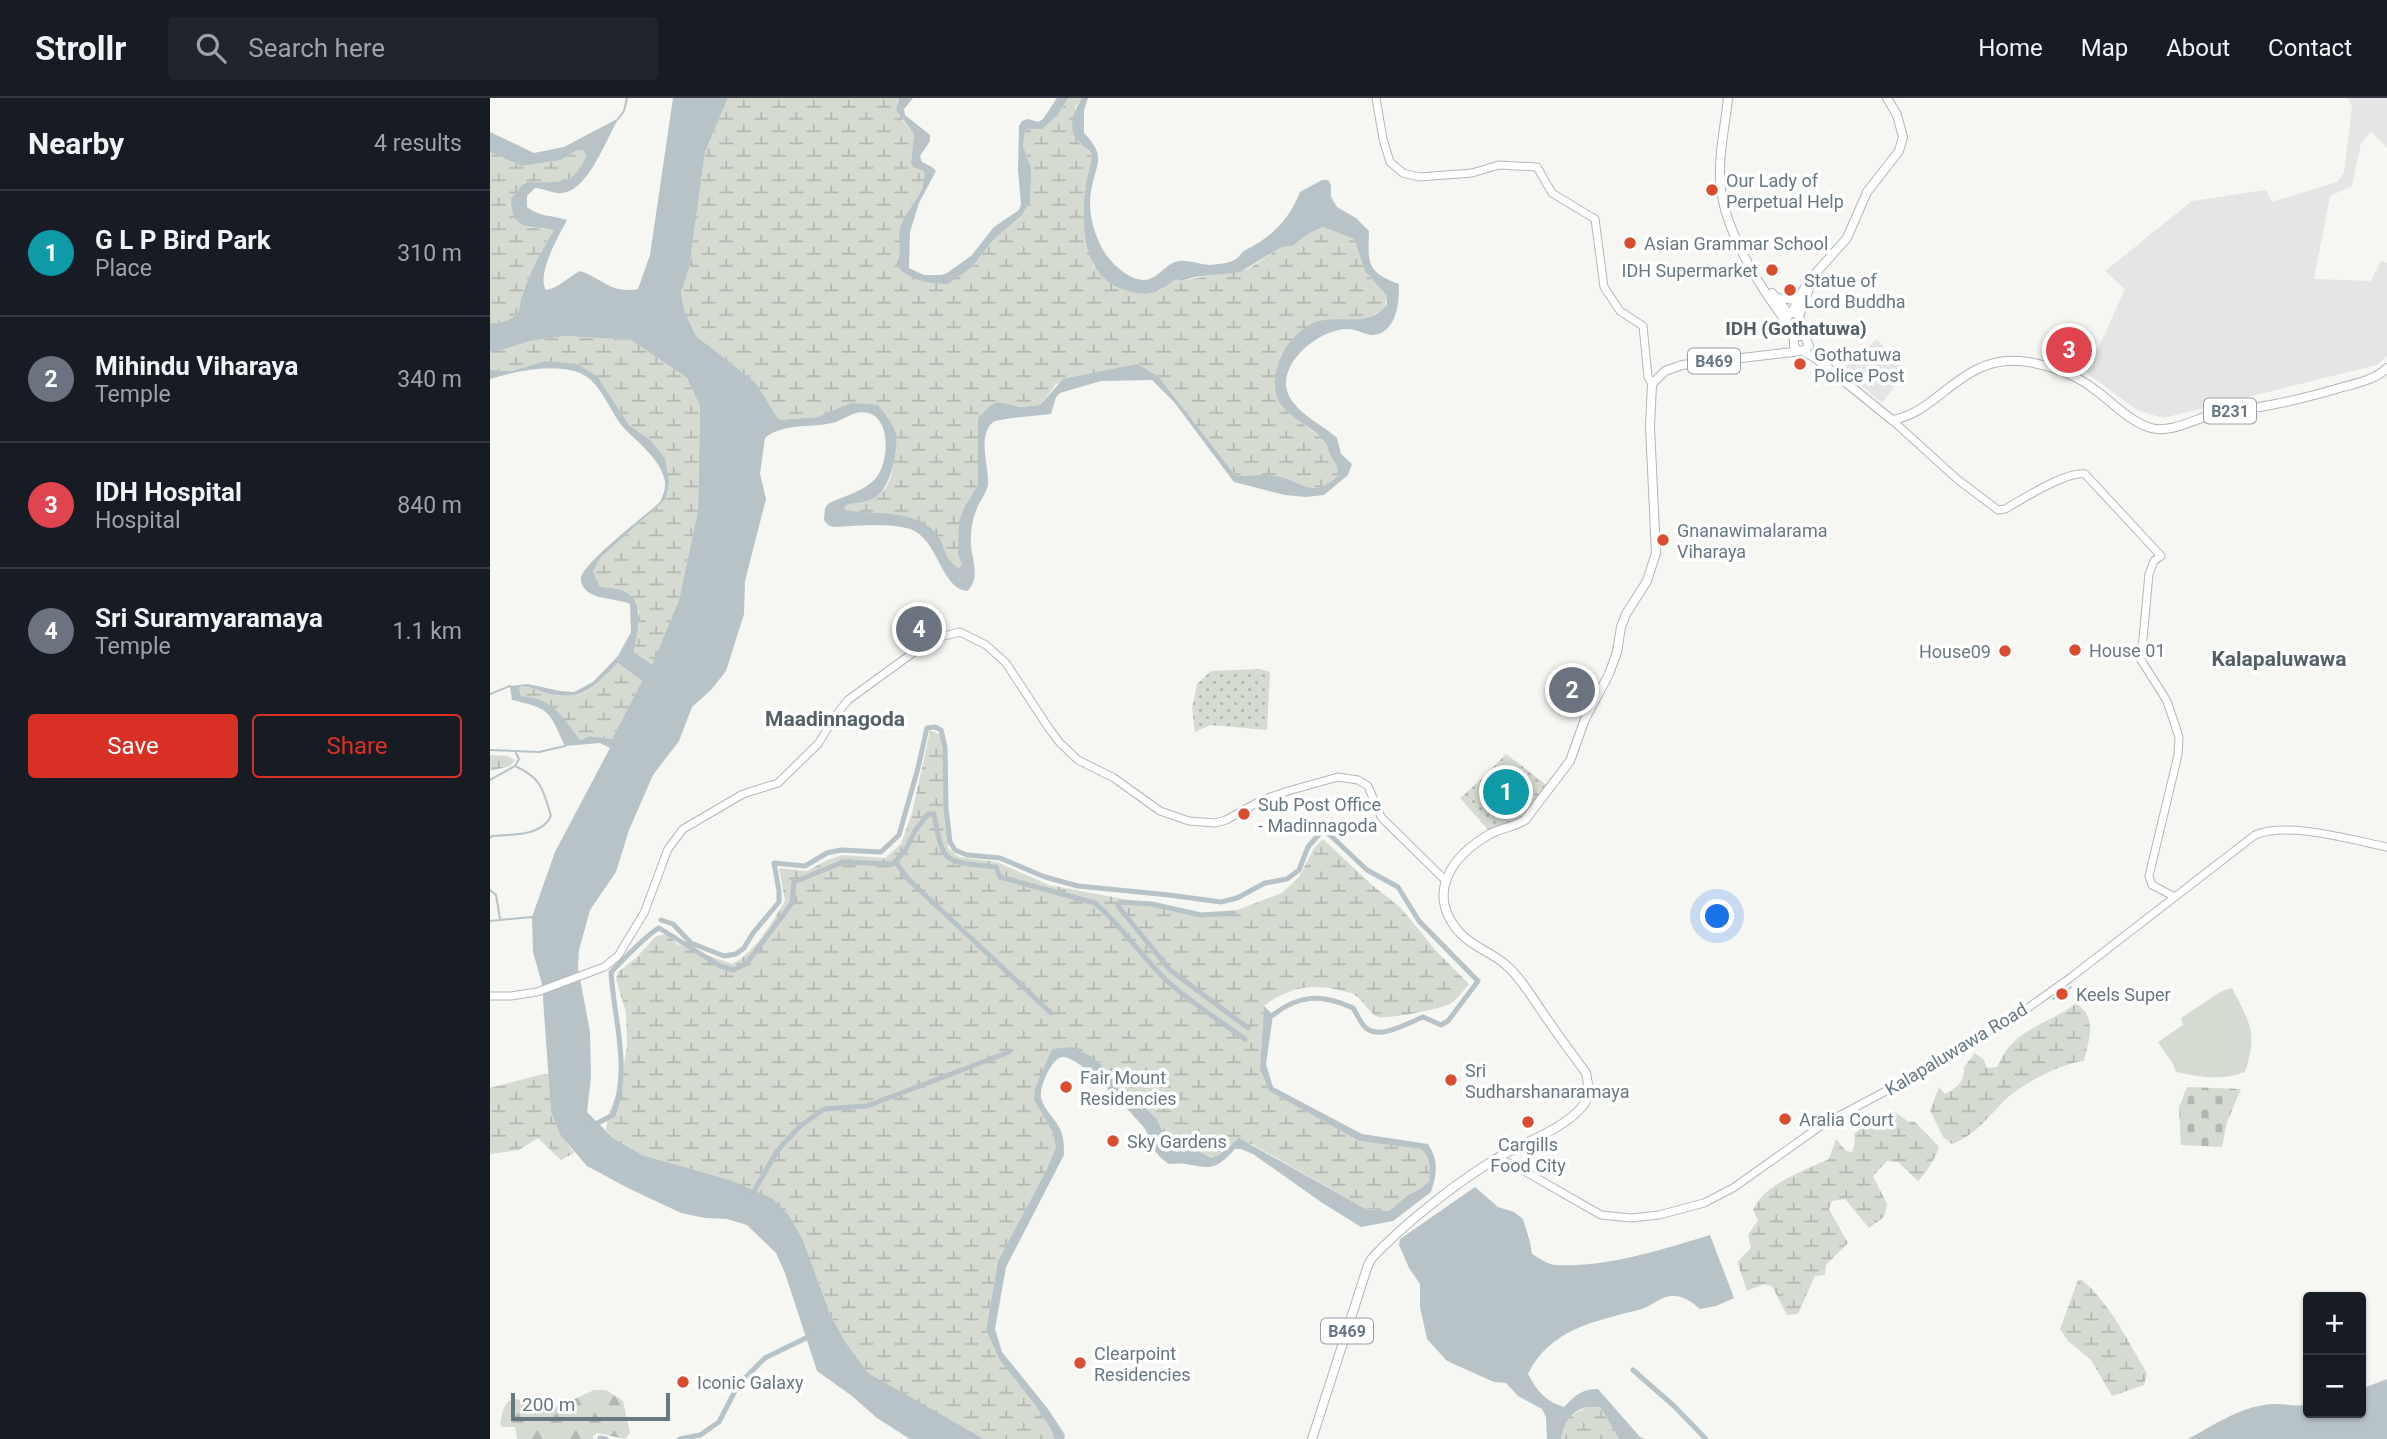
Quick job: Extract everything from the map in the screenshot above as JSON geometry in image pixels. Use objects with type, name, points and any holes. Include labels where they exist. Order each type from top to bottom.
[{"type":"main road","points":[[1728,98],[1721,189],[1734,232],[1760,285],[1792,318]]},
{"type":"main road","points":[[1887,98],[1903,137],[1899,151],[1867,192],[1847,238],[1801,294],[1792,318],[1794,346],[1817,359],[1892,421]]},
{"type":"main road","points":[[1756,276],[1792,318],[1817,359]]},
{"type":"main road","points":[[1792,318],[1813,277]]},
{"type":"main road","points":[[1778,354],[1797,336],[1807,339]]},
{"type":"main road","points":[[1802,351],[1807,349],[1807,339]]},
{"type":"main road","name":"B469","points":[[1652,384],[1665,371],[1682,365],[1802,351]]},
{"type":"main road","name":"B231","points":[[1892,421],[1916,412],[1959,379],[1998,362],[2020,361],[2074,377],[2092,387],[2135,421],[2153,429],[2178,426],[2218,413],[2298,400],[2359,383],[2387,369]]},
{"type":"main road","points":[[1445,880],[1454,864],[1470,849],[1490,834],[1516,826],[1539,804],[1570,761],[1585,719],[1609,674],[1617,652],[1620,627],[1647,581],[1656,553],[1650,427],[1652,384]]},
{"type":"main road","name":"B469","points":[[1312,1439],[1368,1265],[1381,1248],[1446,1192],[1496,1159],[1571,1118],[1584,1105],[1590,1091],[1586,1073],[1522,983],[1505,964],[1464,936],[1450,920],[1443,896],[1445,880]]},
{"type":"street","points":[[1376,98],[1390,162],[1403,173],[1419,177],[1472,173],[1499,166],[1536,167],[1552,193],[1595,219],[1604,287],[1620,311],[1643,326],[1648,377],[1652,384]]},
{"type":"street","points":[[1776,297],[1791,300],[1801,294]]},
{"type":"street","points":[[1892,421],[1957,479],[1998,510],[2005,509],[2067,477],[2085,474],[2161,556],[2154,561],[2148,574],[2141,660],[2167,701],[2179,737],[2178,755],[2149,876],[2152,885],[2175,897]]},
{"type":"street","points":[[490,996],[511,996],[541,990],[604,967],[618,956],[643,914],[668,849],[683,829],[743,794],[778,783],[818,744],[848,700],[932,639],[960,632],[986,645],[1006,663],[1048,727],[1078,760],[1114,778],[1160,811],[1189,821],[1215,823],[1262,800],[1288,791],[1338,777],[1358,780],[1368,786],[1381,817],[1445,880]]},
{"type":"street","name":"Kalapaluwawa Road","points":[[1496,1159],[1512,1164],[1601,1215],[1631,1218],[1659,1215],[1704,1203],[1733,1188],[1822,1125],[1946,1059],[2011,1020],[2262,832],[2298,831],[2387,847]]},
{"type":"street","points":[[1510,1151],[1512,1164]]},
{"type":"shaded area","points":[[673,98],[728,98],[705,152],[689,269],[681,292],[684,310],[696,336],[755,382],[779,420],[818,417],[851,403],[878,405],[896,434],[892,468],[886,485],[876,497],[849,504],[845,506],[845,510],[905,516],[926,525],[938,536],[950,561],[959,568],[962,564],[958,554],[959,521],[978,485],[978,418],[998,402],[1021,407],[1040,405],[1063,379],[1137,364],[1158,376],[1236,476],[1276,476],[1314,488],[1329,483],[1339,475],[1337,467],[1318,434],[1281,405],[1275,387],[1277,367],[1286,348],[1307,326],[1325,320],[1363,319],[1380,312],[1387,304],[1386,295],[1365,271],[1354,239],[1323,227],[1308,234],[1293,246],[1282,247],[1240,272],[1180,281],[1176,279],[1157,291],[1145,294],[1122,289],[1109,282],[1099,272],[1087,248],[1085,191],[1092,154],[1077,139],[1072,128],[1075,112],[1082,98],[1088,98],[1084,110],[1084,133],[1095,147],[1098,158],[1091,194],[1093,226],[1105,254],[1123,272],[1145,280],[1179,261],[1211,265],[1234,260],[1278,227],[1300,192],[1322,180],[1328,180],[1331,197],[1337,207],[1356,218],[1369,231],[1371,265],[1380,275],[1399,284],[1395,317],[1383,332],[1369,335],[1347,329],[1324,335],[1302,351],[1288,372],[1286,384],[1289,396],[1305,414],[1337,438],[1341,454],[1352,464],[1348,475],[1324,495],[1285,495],[1234,482],[1174,402],[1152,380],[1101,381],[1060,393],[1056,397],[1051,414],[996,421],[988,428],[985,443],[988,484],[977,508],[971,531],[975,575],[967,591],[958,588],[951,581],[927,542],[920,534],[910,529],[881,525],[833,527],[824,520],[825,508],[829,503],[862,489],[878,476],[886,445],[882,424],[876,417],[858,412],[832,423],[780,430],[765,438],[760,474],[766,499],[745,581],[744,614],[726,671],[711,690],[692,707],[679,741],[653,775],[629,830],[616,872],[590,910],[579,950],[578,968],[590,1032],[591,1077],[587,1112],[613,1138],[642,1155],[730,1180],[773,1199],[790,1217],[803,1240],[830,1314],[846,1343],[868,1373],[984,1439],[910,1439],[877,1418],[817,1371],[776,1253],[747,1225],[727,1219],[681,1213],[587,1166],[561,1136],[551,1111],[542,984],[533,952],[532,917],[555,852],[610,748],[600,743],[565,746],[547,713],[512,700],[510,686],[528,684],[574,692],[593,682],[618,656],[631,632],[630,604],[588,592],[581,578],[603,551],[660,502],[665,481],[653,458],[623,427],[594,383],[587,377],[569,370],[546,368],[490,379],[490,370],[512,371],[544,361],[577,364],[598,377],[629,425],[649,439],[665,458],[669,482],[666,499],[601,557],[593,571],[600,587],[621,590],[633,598],[638,612],[634,652],[652,665],[679,600],[698,511],[700,406],[687,378],[631,340],[565,336],[490,351],[490,323],[507,320],[518,313],[529,278],[554,230],[530,227],[518,222],[512,210],[511,199],[527,182],[555,182],[570,178],[582,165],[586,155],[583,150],[577,150],[561,160],[522,166],[490,152],[490,132],[534,153],[564,147],[619,118],[594,164],[578,186],[568,192],[557,193],[535,188],[527,196],[527,207],[532,210],[567,220],[546,265],[546,290],[580,271],[614,288],[638,289],[650,255]],"holes":[[[618,663],[642,681],[612,739],[590,736],[580,740],[556,710],[542,701],[521,696],[519,687],[559,695],[579,694],[594,685]]]},
{"type":"shaded area","points":[[899,98],[913,98],[904,109],[905,115],[930,135],[930,141],[920,156],[922,162],[936,171],[919,203],[910,232],[909,268],[924,275],[942,275],[971,256],[994,227],[1019,210],[1019,126],[1022,121],[1028,119],[1038,122],[1057,98],[1068,98],[1058,115],[1042,129],[1025,131],[1023,147],[1031,167],[1030,202],[1021,216],[993,240],[972,267],[948,284],[919,280],[906,274],[896,264],[901,226],[920,193],[924,179],[924,171],[913,167],[911,163],[914,134],[896,110]]},
{"type":"shaded area","points":[[2348,98],[2387,98],[2387,148],[2371,131],[2361,143],[2352,186],[2330,196],[2314,279],[2371,281],[2381,261],[2387,263],[2387,356],[2377,365],[2163,418],[2137,410],[2080,368],[2098,349],[2125,289],[2105,271],[2192,201],[2266,190],[2272,202],[2337,182],[2344,173],[2352,107]]},
{"type":"shaded area","points":[[1877,339],[1906,372],[1882,403],[1842,369]]},
{"type":"shaded area","points":[[1264,1006],[1273,1015],[1266,1064],[1273,1087],[1362,1134],[1428,1144],[1436,1168],[1431,1192],[1393,1221],[1361,1227],[1253,1154],[1241,1149],[1235,1149],[1211,1167],[1169,1164],[1158,1155],[1142,1125],[1104,1085],[1070,1059],[1058,1058],[1045,1077],[1041,1097],[1060,1129],[1064,1155],[1006,1267],[995,1329],[1002,1352],[1048,1409],[1065,1435],[1064,1439],[1054,1439],[1052,1431],[1035,1405],[999,1359],[986,1330],[998,1261],[1056,1147],[1053,1133],[1034,1100],[1035,1088],[1052,1049],[1073,1047],[1094,1058],[1157,1119],[1167,1143],[1177,1151],[1198,1151],[1211,1158],[1239,1138],[1366,1209],[1389,1211],[1429,1181],[1428,1160],[1421,1149],[1359,1141],[1269,1091],[1260,1069]]},
{"type":"shaded area","points":[[1475,1187],[1498,1207],[1514,1212],[1523,1219],[1532,1254],[1553,1265],[1614,1261],[1710,1235],[1734,1298],[1700,1309],[1683,1298],[1671,1296],[1642,1309],[1592,1323],[1562,1336],[1549,1346],[1537,1358],[1528,1374],[1542,1395],[1564,1407],[1575,1396],[1598,1389],[1640,1437],[1645,1439],[1619,1439],[1601,1408],[1586,1407],[1569,1418],[1561,1439],[1547,1439],[1546,1417],[1542,1409],[1518,1396],[1506,1383],[1494,1382],[1447,1361],[1427,1339],[1420,1307],[1420,1284],[1409,1268],[1399,1245],[1400,1239]]},
{"type":"shaded area","points":[[2387,1379],[2387,1439],[2188,1439],[2234,1414],[2264,1405],[2303,1405],[2303,1418],[2366,1418],[2366,1387]]},
{"type":"green space","points":[[728,98],[899,98],[897,102],[903,121],[914,134],[911,163],[913,167],[924,171],[924,178],[921,191],[904,221],[896,264],[939,284],[972,267],[993,240],[1021,216],[1031,167],[1023,147],[1025,131],[1058,115],[1068,98],[1082,98],[1075,107],[1077,141],[1092,154],[1085,189],[1093,266],[1159,291],[1176,279],[1180,281],[1248,269],[1282,247],[1293,246],[1308,234],[1323,227],[1354,239],[1365,271],[1386,295],[1385,308],[1360,320],[1317,322],[1300,335],[1279,359],[1286,411],[1323,439],[1338,466],[1339,475],[1329,483],[1314,488],[1276,476],[1236,476],[1158,376],[1137,364],[1056,384],[1040,405],[1021,407],[998,402],[978,418],[978,485],[966,504],[962,565],[959,568],[952,565],[935,533],[893,514],[866,514],[845,510],[845,506],[849,504],[873,499],[888,482],[893,463],[892,423],[851,403],[819,417],[779,420],[755,382],[696,336],[684,310],[681,292],[689,269],[705,152]]},
{"type":"green space","points":[[577,150],[583,150],[586,155],[582,165],[570,178],[555,182],[527,182],[522,185],[527,227],[554,230],[529,277],[518,313],[507,320],[490,323],[490,152],[522,166],[561,160]]},
{"type":"green space","points":[[565,336],[631,340],[687,378],[700,406],[698,511],[679,600],[652,666],[634,652],[639,611],[625,591],[600,587],[593,571],[601,557],[666,499],[669,482],[649,439],[629,425],[598,377],[544,361],[512,371],[490,370],[490,351]]},
{"type":"green space","points":[[618,663],[642,681],[612,739],[590,736],[580,740],[545,707],[521,696],[519,687],[529,687],[559,696],[579,694],[595,686]]},
{"type":"green space","points":[[1260,669],[1270,672],[1267,730],[1210,725],[1195,732],[1192,708],[1197,684],[1211,671]]},
{"type":"green space","points":[[930,731],[942,735],[948,848],[959,857],[997,862],[1049,885],[1207,915],[1237,910],[1282,893],[1299,877],[1314,848],[1323,839],[1401,908],[1437,952],[1469,984],[1446,1006],[1391,1017],[1374,1015],[1352,993],[1319,987],[1290,991],[1264,1006],[1260,1069],[1269,1091],[1359,1141],[1421,1149],[1427,1156],[1429,1181],[1389,1211],[1366,1209],[1252,1144],[1230,1144],[1220,1154],[1211,1158],[1198,1151],[1177,1151],[1167,1143],[1157,1119],[1094,1058],[1052,1049],[1034,1100],[1053,1133],[1056,1147],[998,1261],[986,1330],[999,1359],[1035,1405],[1052,1431],[1054,1439],[981,1439],[868,1373],[846,1343],[830,1314],[803,1240],[790,1217],[730,1180],[642,1155],[613,1138],[606,1130],[608,1116],[621,1082],[627,1047],[626,1013],[616,979],[618,972],[636,958],[656,936],[668,934],[677,944],[732,964],[756,944],[785,901],[779,868],[807,871],[843,855],[885,858],[901,844],[912,813]]},
{"type":"green space","points":[[1506,754],[1549,787],[1524,819],[1490,832],[1460,798]]},
{"type":"green space","points":[[490,755],[507,756],[515,760],[510,766],[490,771]]},
{"type":"green space","points":[[2232,988],[2250,1029],[2251,1047],[2245,1072],[2202,1077],[2176,1072],[2158,1042],[2183,1025],[2181,1018],[2222,991]]},
{"type":"green space","points":[[2076,1003],[2090,1022],[2084,1061],[2054,1070],[2022,1087],[1961,1140],[1952,1144],[1943,1137],[1930,1110],[1939,1087],[1945,1094],[1957,1087],[1962,1080],[1964,1067],[1975,1053],[1984,1060],[1987,1068],[1997,1067],[2016,1040]]},
{"type":"green space","points":[[543,1074],[550,1075],[554,1116],[561,1134],[574,1153],[561,1160],[538,1138],[519,1150],[490,1154],[490,1088]]},
{"type":"green space","points":[[2187,1087],[2241,1089],[2227,1122],[2222,1147],[2181,1145],[2179,1107]]},
{"type":"green space","points":[[1893,1111],[1909,1122],[1914,1121],[1939,1147],[1921,1178],[1918,1181],[1898,1162],[1887,1161],[1873,1176],[1887,1204],[1884,1217],[1869,1228],[1845,1199],[1832,1201],[1829,1209],[1848,1243],[1826,1265],[1825,1275],[1815,1276],[1798,1314],[1787,1315],[1772,1286],[1764,1284],[1747,1291],[1737,1262],[1751,1248],[1748,1235],[1758,1220],[1753,1210],[1758,1201],[1775,1185],[1829,1159],[1836,1139],[1846,1151],[1852,1152],[1854,1134],[1877,1117]]},
{"type":"green space","points":[[2078,1280],[2082,1280],[2092,1289],[2118,1324],[2147,1373],[2144,1385],[2112,1396],[2091,1360],[2068,1341],[2060,1329]]},
{"type":"green space","points":[[594,1390],[606,1390],[623,1401],[630,1433],[625,1439],[598,1433],[593,1439],[517,1439],[515,1427],[500,1425],[503,1411],[512,1400],[553,1408]]},
{"type":"green space","points":[[1591,1406],[1601,1408],[1619,1439],[1561,1439],[1564,1426],[1570,1417]]},
{"type":"waterway","points":[[618,119],[624,111],[627,98]]},
{"type":"waterway","points":[[490,694],[510,686]]},
{"type":"waterway","points":[[661,920],[673,924],[691,943],[724,956],[736,954],[744,948],[779,902],[774,863],[805,866],[827,853],[841,850],[881,852],[899,835],[927,728],[935,727],[941,730],[945,747],[946,808],[950,842],[955,850],[967,855],[1000,858],[1045,877],[1078,886],[1221,902],[1237,898],[1265,883],[1287,879],[1299,870],[1308,847],[1322,831],[1330,835],[1367,870],[1398,887],[1419,921],[1478,981],[1448,1021],[1441,1025],[1423,1017],[1393,1030],[1371,1031],[1363,1025],[1353,1008],[1332,1000],[1312,998],[1292,1003],[1273,1015]]},
{"type":"waterway","points":[[490,750],[539,752],[565,746]]},
{"type":"waterway","points":[[490,780],[515,766],[519,759],[516,753]]},
{"type":"waterway","points":[[490,838],[533,831],[540,828],[551,816],[536,780],[515,766]]},
{"type":"waterway","points":[[594,1125],[613,1115],[621,1079],[620,1044],[611,972],[641,942],[659,928],[720,966],[733,970],[746,964],[792,903],[794,882],[843,862],[893,864],[905,851],[928,814],[934,814],[944,852],[957,862],[996,867],[1000,877],[1095,903],[1166,980],[1245,1039]]},
{"type":"waterway","points":[[895,861],[908,879],[1051,1013]]},
{"type":"waterway","points":[[490,890],[496,895],[500,919]]},
{"type":"waterway","points":[[1234,913],[1201,915],[1152,904],[1120,902],[1118,906],[1170,970],[1248,1028]]},
{"type":"waterway","points":[[490,921],[532,917]]},
{"type":"waterway","points":[[2053,999],[2071,987]]},
{"type":"waterway","points":[[754,1191],[777,1151],[799,1127],[824,1109],[867,1106],[1009,1052]]},
{"type":"waterway","points":[[680,1439],[700,1435],[719,1422],[738,1385],[765,1358],[812,1335]]},
{"type":"waterway","points":[[1633,1370],[1706,1439]]},
{"type":"waterway","points":[[600,1438],[606,1439]]},
{"type":"place","name":"Our Lady of Perpetual Help","points":[[1712,190]]},
{"type":"place","name":"Asian Grammar School","points":[[1630,243]]},
{"type":"place","name":"IDH Supermarket","points":[[1772,270]]},
{"type":"place","name":"Statue of Lord Buddha","points":[[1790,290]]},
{"type":"place","name":"IDH Hospital","points":[[2069,350]]},
{"type":"place","name":"Gothatuwa Police Post","points":[[1800,364]]},
{"type":"place","name":"Gnanawimalarama Viharaya","points":[[1663,540]]},
{"type":"place","name":"Sri Suramyaramaya","points":[[919,629]]},
{"type":"place","name":"House 01","points":[[2075,650]]},
{"type":"place","name":"House09","points":[[2005,651]]},
{"type":"place","name":"Mihindu Viharaya","points":[[1572,690]]},
{"type":"place","name":"G L P Bird Park","points":[[1506,792]]},
{"type":"place","name":"Sub Post Office - Madinnagoda","points":[[1244,814]]},
{"type":"place","name":"Keels Super","points":[[2062,994]]},
{"type":"place","name":"Sri Sudharshanaramaya","points":[[1451,1080]]},
{"type":"place","name":"Fair Mount Residencies","points":[[1066,1087]]},
{"type":"place","name":"Aralia Court","points":[[1785,1119]]},
{"type":"place","name":"Cargills Food City","points":[[1528,1122]]},
{"type":"place","name":"Sky Gardens","points":[[1113,1141]]},
{"type":"place","name":"Clearpoint Residencies","points":[[1080,1363]]},
{"type":"place","name":"Iconic Galaxy","points":[[683,1382]]},
{"type":"district","name":"IDH (Gothatuwa)","points":[[1796,328]]},
{"type":"district","name":"Kalapaluwawa","points":[[2279,659]]},
{"type":"district","name":"Maadinnagoda","points":[[835,719]]}]
